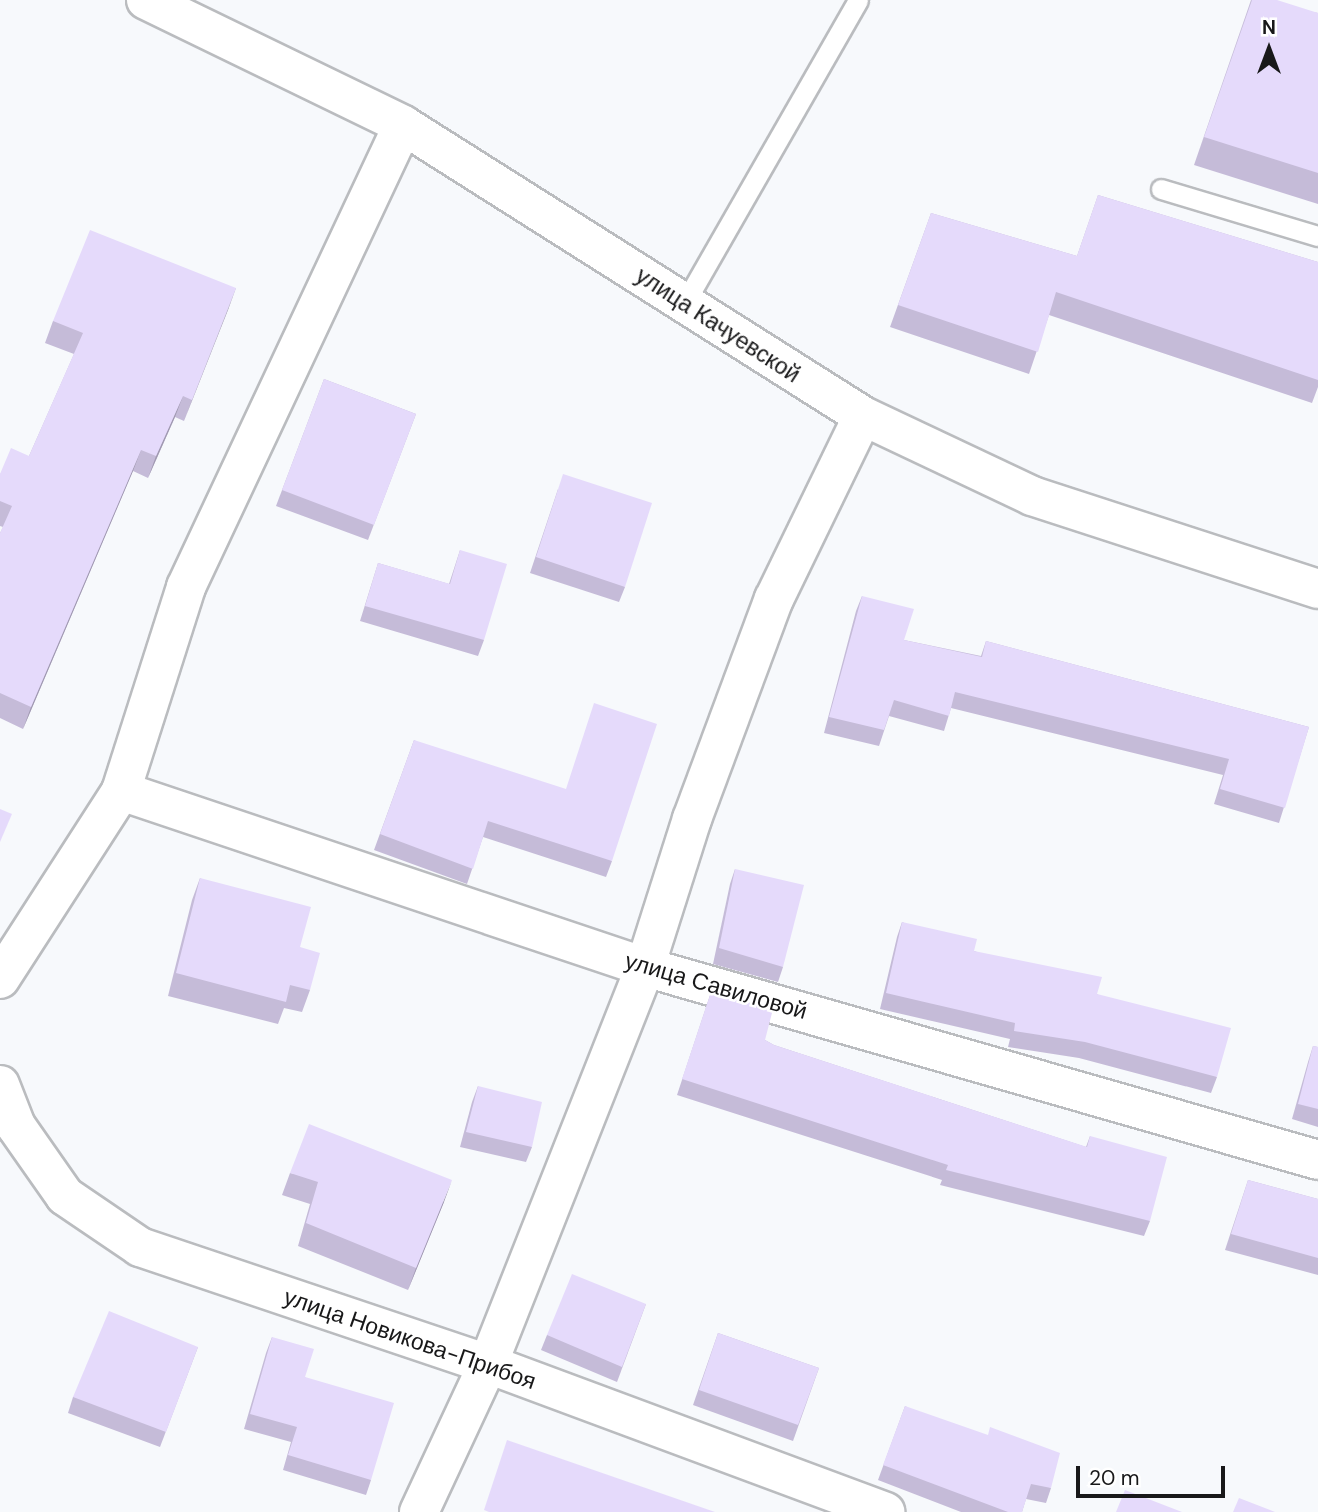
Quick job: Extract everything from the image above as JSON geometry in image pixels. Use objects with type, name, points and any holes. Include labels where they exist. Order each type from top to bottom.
[{"type":"street","name":"улица Качуевской","points":[[146,0],[403,125],[863,416],[1032,496],[1318,589]]},
{"type":"street","points":[[0,979],[121,791],[186,587],[403,125]]},
{"type":"street","points":[[419,1512],[488,1364],[645,967],[692,819],[774,599],[863,416]]},
{"type":"street","name":"улица Савиловой","points":[[121,791],[645,967],[1318,1160]]},
{"type":"street","name":"улица Новикова-Прибоя","points":[[0,1085],[16,1126],[65,1196],[140,1247],[488,1364],[885,1512]]},
{"type":"lane","points":[[684,304],[858,0]]},
{"type":"lane","points":[[1161,189],[1318,236]]},
{"type":"building","points":[[1252,0],[1277,0],[1318,13],[1318,173],[1204,137]]},
{"type":"building","points":[[1098,195],[1318,262],[1318,380],[1056,292],[1038,352],[898,305],[931,213],[1077,256]]},
{"type":"building","points":[[90,230],[236,288],[192,400],[183,396],[156,456],[141,450],[31,707],[0,693],[0,533],[12,506],[0,501],[0,474],[11,448],[29,456],[83,333],[53,321]]},
{"type":"building","points":[[324,379],[416,414],[374,525],[282,490]]},
{"type":"building","points":[[563,474],[652,503],[625,587],[536,557]]},
{"type":"building","points":[[460,550],[507,564],[484,640],[365,606],[378,563],[450,584]]},
{"type":"building","points":[[862,596],[914,609],[904,640],[982,657],[986,641],[1309,727],[1285,808],[1220,789],[1229,759],[955,692],[949,716],[894,700],[884,730],[829,717]]},
{"type":"building","points":[[594,703],[657,724],[612,861],[488,821],[473,869],[380,834],[414,740],[566,789]]},
{"type":"building","points":[[0,809],[12,814],[0,842]]},
{"type":"building","points":[[735,869],[804,885],[783,967],[719,948]]},
{"type":"building","points":[[200,878],[311,907],[300,947],[320,953],[310,990],[290,985],[286,1002],[176,973]]},
{"type":"building","points":[[902,922],[977,939],[974,951],[1102,977],[1097,994],[1231,1028],[1217,1077],[1085,1042],[1014,1031],[1015,1023],[886,993]]},
{"type":"building","points":[[711,992],[773,1009],[765,1040],[774,1045],[1087,1147],[1090,1136],[1167,1157],[1150,1221],[946,1170],[948,1165],[682,1079]]},
{"type":"building","points":[[1313,1046],[1318,1047],[1318,1109],[1298,1104]]},
{"type":"building","points":[[478,1086],[542,1102],[532,1147],[466,1132]]},
{"type":"building","points":[[309,1124],[452,1180],[416,1268],[306,1223],[318,1182],[290,1173]]},
{"type":"building","points":[[1248,1180],[1318,1199],[1318,1258],[1231,1234]]},
{"type":"building","points":[[572,1274],[646,1304],[622,1367],[547,1335]]},
{"type":"building","points":[[109,1311],[198,1347],[166,1432],[73,1397]]},
{"type":"building","points":[[718,1333],[819,1368],[798,1425],[699,1390]]},
{"type":"building","points":[[272,1337],[314,1349],[305,1377],[394,1403],[371,1480],[288,1455],[297,1427],[250,1414]]},
{"type":"building","points":[[905,1406],[988,1435],[990,1427],[1060,1453],[1051,1488],[1031,1484],[1022,1512],[1008,1512],[883,1465]]},
{"type":"building","points":[[507,1440],[715,1512],[489,1512],[484,1510]]},
{"type":"building","points":[[1125,1490],[1182,1512],[1116,1512]]},
{"type":"building","points":[[1239,1498],[1275,1512],[1233,1512]]}]
